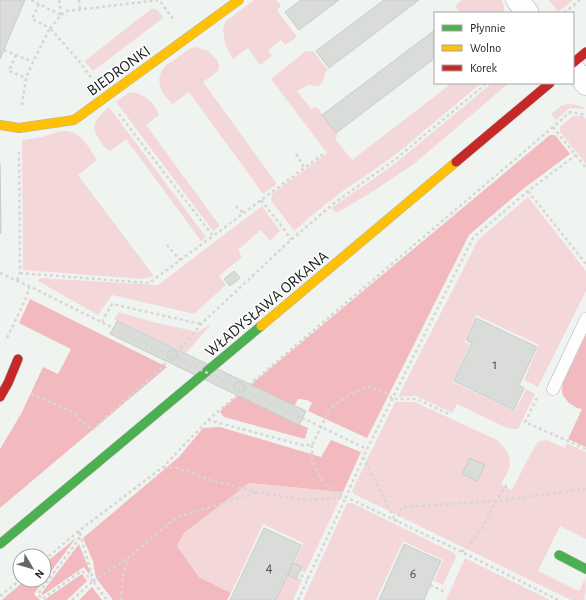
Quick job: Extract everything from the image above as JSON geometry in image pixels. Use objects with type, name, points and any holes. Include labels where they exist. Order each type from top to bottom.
[{"type":"street","name":"BIEDRONKI","points":[[0,125],[19,128],[74,120],[239,0]]},
{"type":"street","points":[[517,0],[527,12]]},
{"type":"street","points":[[574,62],[586,52]]},
{"type":"street","points":[[574,69],[586,84]]},
{"type":"street","name":"WŁADYSŁAWA ORKANA","points":[[0,544],[549,84]]},
{"type":"street","points":[[0,397],[8,383],[18,359]]},
{"type":"street","points":[[560,555],[586,569]]},
{"type":"lane","points":[[553,389],[586,319]]},
{"type":"path","points":[[31,0],[61,15]]},
{"type":"path","points":[[59,0],[61,15]]},
{"type":"path","points":[[79,0],[80,9]]},
{"type":"path","points":[[117,0],[118,5]]},
{"type":"path","points":[[22,107],[26,78],[33,62],[50,28],[61,15],[67,11],[118,5],[136,1],[159,0],[187,38]]},
{"type":"path","points":[[565,12],[580,0]]},
{"type":"path","points":[[39,4],[32,20],[50,28],[94,81]]},
{"type":"path","points":[[4,50],[33,62]]},
{"type":"path","points":[[16,55],[9,71],[26,78]]},
{"type":"path","points":[[31,394],[69,410],[92,430],[160,369],[182,347],[201,324],[291,240],[333,204],[397,158],[486,84]]},
{"type":"path","points":[[118,112],[212,236]]},
{"type":"path","points":[[52,553],[80,530],[163,467],[208,420],[570,112],[586,116]]},
{"type":"path","points":[[554,127],[586,168]]},
{"type":"path","points":[[17,280],[20,273],[19,149]]},
{"type":"path","points":[[296,154],[304,167]]},
{"type":"path","points":[[20,273],[149,283],[323,154]]},
{"type":"path","points":[[298,600],[363,457],[473,238],[528,191],[576,155]]},
{"type":"path","points":[[528,191],[586,264]]},
{"type":"path","points":[[261,200],[291,240]]},
{"type":"path","points":[[236,206],[243,213]]},
{"type":"path","points":[[167,245],[180,260]]},
{"type":"path","points":[[0,273],[30,286],[113,328],[367,449]]},
{"type":"path","points":[[6,340],[27,296],[30,286]]},
{"type":"path","points":[[102,322],[112,304],[201,324]]},
{"type":"path","points":[[451,415],[417,399],[393,399],[385,392],[368,387],[351,393],[328,411],[312,445],[312,460],[324,484],[334,491],[558,600]]},
{"type":"path","points":[[208,420],[302,445],[312,445]]},
{"type":"path","points":[[535,427],[586,449]]},
{"type":"path","points":[[363,457],[396,522]]},
{"type":"path","points":[[163,467],[177,468],[214,482],[257,492],[305,500],[346,497]]},
{"type":"path","points":[[462,552],[482,529],[496,501],[508,483]]},
{"type":"path","points":[[396,522],[402,507],[496,501],[586,489]]},
{"type":"path","points":[[72,600],[93,581],[128,558],[176,518],[257,492]]},
{"type":"path","points":[[80,530],[93,581]]},
{"type":"path","points":[[80,530],[79,539],[38,594],[42,599],[82,571],[93,581],[107,600]]},
{"type":"path","points":[[121,600],[123,578],[128,558]]},
{"type":"path","points":[[290,570],[308,579]]},
{"type":"path","points":[[430,585],[445,592]]},
{"type":"path","points":[[0,596],[12,586]]},
{"type":"shaded area","points":[[254,0],[276,0],[281,6],[277,10],[297,37],[285,45],[281,40],[268,50],[272,56],[260,65],[248,48],[233,59],[225,44],[223,29],[225,22]]},
{"type":"shaded area","points":[[462,0],[501,0],[504,6],[504,11],[459,12],[456,7]]},
{"type":"shaded area","points":[[549,0],[573,0],[558,12]]},
{"type":"shaded area","points":[[151,9],[157,10],[163,18],[93,71],[85,62],[86,60]]},
{"type":"shaded area","points":[[196,47],[208,51],[217,60],[219,66],[218,71],[203,82],[277,184],[263,194],[189,92],[173,104],[163,93],[159,79],[164,67],[186,51]]},
{"type":"shaded area","points":[[306,51],[313,51],[328,70],[325,72],[324,80],[319,86],[308,85],[297,91],[311,109],[315,107],[318,108],[337,133],[336,140],[352,160],[451,84],[480,84],[406,146],[340,193],[294,231],[271,200],[272,194],[327,153],[271,79]]},
{"type":"shaded area","points":[[491,84],[508,84],[415,163],[337,213],[331,208],[397,162]]},
{"type":"shaded area","points":[[133,92],[142,95],[155,106],[159,115],[146,125],[220,226],[213,231],[116,102],[128,93]]},
{"type":"shaded area","points":[[567,104],[577,105],[586,109],[570,108],[556,120],[551,114],[561,106]]},
{"type":"shaded area","points":[[109,107],[206,237],[201,241],[126,139],[110,151],[101,143],[94,127],[98,118]]},
{"type":"shaded area","points":[[573,116],[583,116],[586,119],[586,164],[560,132],[560,127]]},
{"type":"shaded area","points":[[66,131],[72,132],[81,138],[97,160],[78,175],[154,276],[142,279],[23,270],[22,140]]},
{"type":"shaded area","points":[[550,135],[555,135],[570,154],[523,189],[469,235],[367,438],[308,411],[312,403],[304,399],[298,399],[287,419],[308,428],[305,439],[224,417],[220,412],[223,408]]},
{"type":"shaded area","points":[[528,197],[586,271],[586,291],[538,387],[524,380],[539,345],[476,315],[464,342],[470,344],[453,382],[515,411],[526,389],[535,394],[518,429],[507,428],[457,404],[452,413],[416,396],[398,397],[478,240]]},
{"type":"shaded area","points":[[262,206],[280,231],[270,241],[261,230],[238,250],[242,257],[219,276],[226,285],[194,314],[112,295],[98,315],[38,281],[40,278],[158,285]]},
{"type":"shaded area","points":[[30,299],[167,367],[0,508],[0,449],[21,414],[43,367],[58,374],[71,349],[19,323]]},
{"type":"shaded area","points":[[119,312],[153,322],[198,332],[209,325],[210,326],[186,353],[114,319]]},
{"type":"shaded area","points":[[586,335],[586,447],[568,439],[582,409],[569,403],[562,393],[562,388]]},
{"type":"shaded area","points":[[395,402],[415,402],[497,440],[503,446],[509,456],[510,461],[508,471],[501,484],[512,490],[531,453],[540,441],[547,440],[565,448],[567,443],[586,452],[586,539],[560,526],[538,571],[579,591],[585,579],[586,590],[584,600],[571,600],[354,494],[352,491]]},
{"type":"shaded area","points":[[220,427],[321,457],[331,440],[361,452],[343,492],[249,483],[184,533],[177,546],[199,577],[231,593],[227,600],[113,600],[96,578],[93,561],[83,538],[179,457],[203,428]]},
{"type":"shaded area","points":[[249,483],[343,492],[306,571],[301,571],[302,567],[294,564],[303,543],[263,524],[231,593],[199,577],[177,546],[184,533]]},
{"type":"shaded area","points":[[347,503],[352,503],[454,553],[456,557],[443,585],[434,581],[443,560],[403,541],[376,600],[303,600]]},
{"type":"shaded area","points":[[76,538],[52,570],[52,558]]},
{"type":"shaded area","points":[[79,544],[90,572],[89,574],[84,567],[43,595],[41,594],[46,588],[52,588],[52,580]]},
{"type":"shaded area","points":[[465,558],[550,600],[446,600]]},
{"type":"shaded area","points":[[82,574],[87,581],[67,600],[44,600]]},
{"type":"shaded area","points":[[288,575],[302,580],[293,600],[276,600]]},
{"type":"shaded area","points":[[92,587],[102,600],[79,600]]},
{"type":"shaded area","points":[[16,588],[38,588],[34,594],[40,600],[2,600]]},
{"type":"building","points":[[0,0],[25,0],[0,59]]},
{"type":"building","points":[[301,0],[339,0],[299,30],[285,12]]},
{"type":"building","points":[[384,0],[419,0],[329,68],[316,51]]},
{"type":"building","points":[[434,31],[434,59],[336,133],[322,115]]},
{"type":"building","points":[[0,163],[1,233],[0,234]]},
{"type":"building","points":[[234,271],[240,278],[230,286],[224,279]]},
{"type":"building","points":[[476,318],[537,347],[519,385],[524,388],[514,410],[454,381],[472,343],[466,340]]},
{"type":"building","points":[[117,321],[306,411],[299,425],[110,334]]},
{"type":"building","points":[[170,350],[174,350],[176,351],[176,359],[170,360],[167,357],[167,353]]},
{"type":"building","points":[[237,382],[241,382],[243,383],[243,391],[237,392],[234,389],[234,385]]},
{"type":"building","points":[[470,458],[485,465],[477,481],[462,474]]},
{"type":"building","points":[[264,528],[301,545],[276,600],[230,600]]},
{"type":"building","points":[[404,544],[441,561],[424,600],[379,600]]},
{"type":"building","points":[[293,563],[302,567],[296,579],[288,575]]},
{"type":"traffic: fast","points":[[0,544],[261,326]]},
{"type":"traffic: fast","points":[[559,555],[586,569]]},
{"type":"traffic: slow","points":[[0,125],[19,128],[74,120],[239,0]]},
{"type":"traffic: slow","points":[[261,326],[456,162]]},
{"type":"traffic: jam","points":[[574,62],[586,52]]},
{"type":"traffic: jam","points":[[456,162],[549,84]]},
{"type":"traffic: jam","points":[[0,397],[8,383],[18,359]]}]
